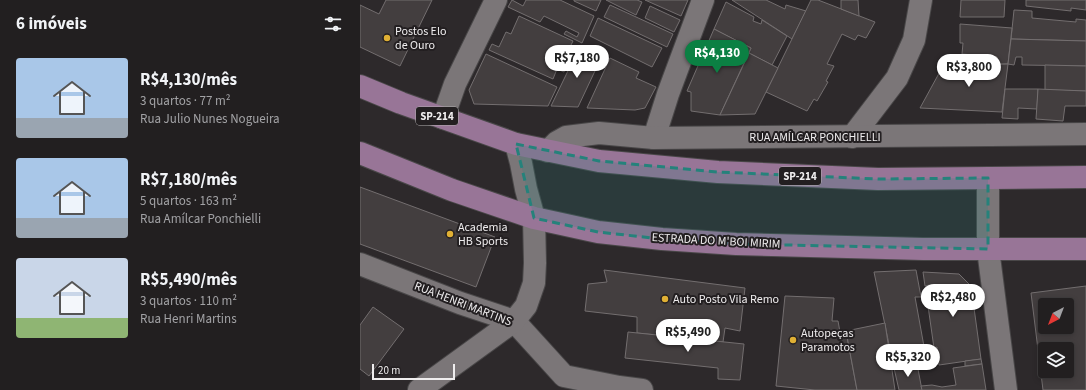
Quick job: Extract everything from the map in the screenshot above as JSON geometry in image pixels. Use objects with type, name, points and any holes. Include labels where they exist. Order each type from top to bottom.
[{"type":"main road","name":"SP-214","points":[[360,86],[401,103],[516,144],[599,161],[718,172],[878,179],[1086,177]]},
{"type":"main road","name":"ESTRADA DO M'BOI MIRIM","points":[[360,153],[452,190],[534,218],[598,232],[662,239],[736,244],[988,249],[1086,249]]},
{"type":"street","points":[[443,118],[455,84],[496,0]]},
{"type":"street","points":[[654,138],[668,94],[704,0]]},
{"type":"street","points":[[852,137],[897,78],[914,40],[921,0]]},
{"type":"street","name":"RUA AMÍLCAR PONCHIELLI","points":[[548,151],[557,142],[566,137],[599,133],[654,138],[1086,134]]},
{"type":"street","points":[[419,390],[514,321],[526,306],[534,283],[534,218],[516,144]]},
{"type":"street","points":[[988,178],[988,249],[1006,390]]},
{"type":"street","name":"RUA HENRI MARTINS","points":[[360,264],[460,303],[514,321],[562,383],[642,390]]},
{"type":"highlighted area","points":[[516,144],[599,161],[718,172],[878,179],[988,178],[988,249],[736,244],[662,239],[598,232],[534,218]]},
{"type":"building","name":"Postos Elo de Ouro","points":[[386,0],[432,0],[400,66],[360,47],[360,5],[379,14]]},
{"type":"building","points":[[512,0],[523,6],[526,0],[560,0],[594,16],[582,43],[564,34],[566,31],[577,37],[579,33],[544,16],[540,22],[508,7]]},
{"type":"building","points":[[574,0],[601,0],[596,11]]},
{"type":"building","points":[[606,0],[637,0],[642,2],[636,15]]},
{"type":"building","points":[[645,0],[688,0],[681,16]]},
{"type":"building","points":[[732,0],[766,0],[785,9],[786,5],[806,11],[792,39]]},
{"type":"building","points":[[811,0],[818,0],[875,22],[866,38],[858,35],[855,40],[842,34],[827,64],[834,66],[826,81],[828,82],[817,101],[814,99],[807,111],[766,92]]},
{"type":"building","points":[[841,0],[858,0],[859,16],[841,9]]},
{"type":"building","points":[[961,0],[1005,0],[1004,17],[960,17]]},
{"type":"building","points":[[1026,0],[1086,0],[1086,10],[1071,8],[1071,11],[1026,6]]},
{"type":"building","points":[[726,2],[754,17],[753,21],[761,24],[762,20],[787,36],[772,65],[749,53],[751,48],[714,29]]},
{"type":"building","points":[[610,5],[673,34],[667,47],[604,17]]},
{"type":"building","points":[[650,6],[680,20],[674,32],[645,18]]},
{"type":"building","points":[[1014,10],[1032,11],[1032,18],[1076,22],[1076,19],[1086,20],[1086,41],[1011,39]]},
{"type":"building","points":[[519,16],[573,41],[569,49],[574,51],[564,72],[557,69],[553,79],[489,50],[492,44],[499,47],[506,32],[511,34]]},
{"type":"building","points":[[598,18],[662,48],[652,67],[590,36]]},
{"type":"building","points":[[960,24],[1012,28],[1008,64],[996,64],[997,57],[962,54],[963,43],[960,43]]},
{"type":"building","points":[[714,29],[751,48],[720,115],[691,111],[691,92],[687,91]]},
{"type":"building","points":[[1011,39],[1086,41],[1086,66],[1022,65],[1022,57],[1016,57],[1014,65],[1008,64]]},
{"type":"building","points":[[580,46],[602,56],[578,107],[551,106]]},
{"type":"building","points":[[749,53],[778,68],[755,114],[720,115]]},
{"type":"building","points":[[486,54],[557,87],[548,106],[474,104],[469,90]]},
{"type":"building","points":[[610,58],[639,72],[636,78],[656,87],[645,108],[635,110],[587,108]]},
{"type":"building","points":[[1008,64],[1002,112],[920,108],[943,66]]},
{"type":"building","points":[[1045,65],[1086,66],[1086,91],[1045,90]]},
{"type":"building","points":[[1005,89],[1038,89],[1037,109],[1018,108],[1018,119],[1002,118]]},
{"type":"building","points":[[1038,89],[1086,91],[1086,106],[1065,106],[1063,121],[1036,119]]},
{"type":"building","points":[[360,187],[495,237],[476,287],[360,244]]},
{"type":"building","name":"Auto Posto Vila Remo","points":[[604,270],[745,288],[740,331],[725,328],[723,342],[637,333],[637,317],[585,311],[588,284],[607,282]]},
{"type":"building","points":[[916,270],[921,297],[915,297],[925,352],[892,359],[874,272]]},
{"type":"building","points":[[923,272],[959,274],[971,286],[981,359],[939,365],[937,347],[934,348],[928,306],[932,306],[929,285],[925,286]]},
{"type":"building","points":[[1086,286],[1086,390],[1043,390],[1042,378],[1074,378],[1074,342],[1038,342],[1038,350],[1031,293]]},
{"type":"building","points":[[785,296],[834,298],[832,321],[838,321],[840,332],[846,331],[857,390],[815,390],[776,386]]},
{"type":"building","points":[[373,307],[404,329],[369,376],[360,369],[360,325]]},
{"type":"building","points":[[885,323],[895,390],[857,390],[846,331]]},
{"type":"building","points":[[628,332],[744,344],[740,380],[718,379],[718,368],[625,358]]},
{"type":"building","points":[[981,359],[982,364],[965,366],[965,361]]},
{"type":"building","points":[[917,364],[922,390],[899,390],[894,368]]},
{"type":"building","points":[[982,364],[986,390],[922,390],[921,386],[932,385],[942,387],[956,385],[953,368]]},
{"type":"place","name":"Postos Elo de Ouro","points":[[387,38]]},
{"type":"place","name":"Academia HB Sports","points":[[450,234]]},
{"type":"place","name":"Auto Posto Vila Remo","points":[[665,299]]},
{"type":"place","name":"Autopeças Paramotos","points":[[793,340]]}]
